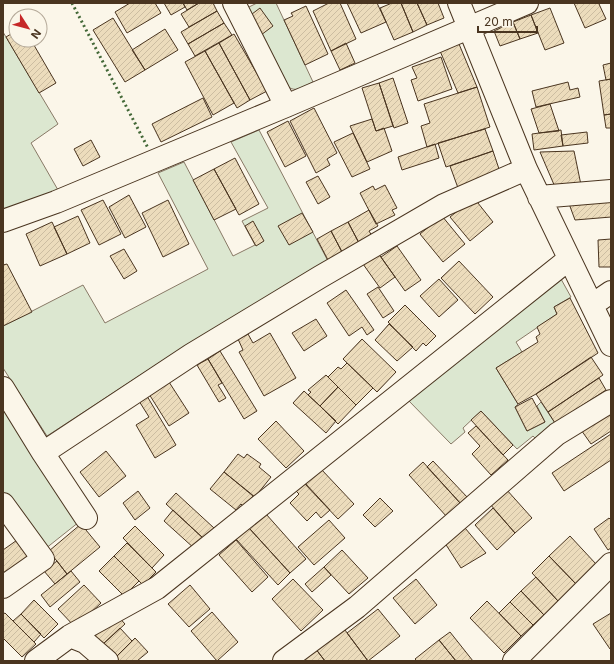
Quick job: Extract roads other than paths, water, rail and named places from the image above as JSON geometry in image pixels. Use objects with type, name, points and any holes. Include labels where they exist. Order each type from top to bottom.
[{"type":"street","points":[[234,3],[286,106]]},
{"type":"street","points":[[459,3],[526,169],[568,259],[611,345]]},
{"type":"street","points":[[3,221],[56,202],[527,3]]},
{"type":"street","points":[[43,453],[191,355],[320,277],[444,205],[526,169]]},
{"type":"street","points":[[540,197],[611,191]]},
{"type":"street","points":[[36,661],[70,636],[157,588],[568,259]]},
{"type":"street","points":[[592,306],[611,292]]},
{"type":"street","points":[[3,388],[43,453],[86,518]]},
{"type":"street","points":[[284,661],[357,607],[557,434],[611,401]]},
{"type":"street","points":[[3,504],[43,559],[3,587]]},
{"type":"street","points":[[514,661],[611,564]]},
{"type":"street","points":[[70,636],[85,642],[107,661]]}]
